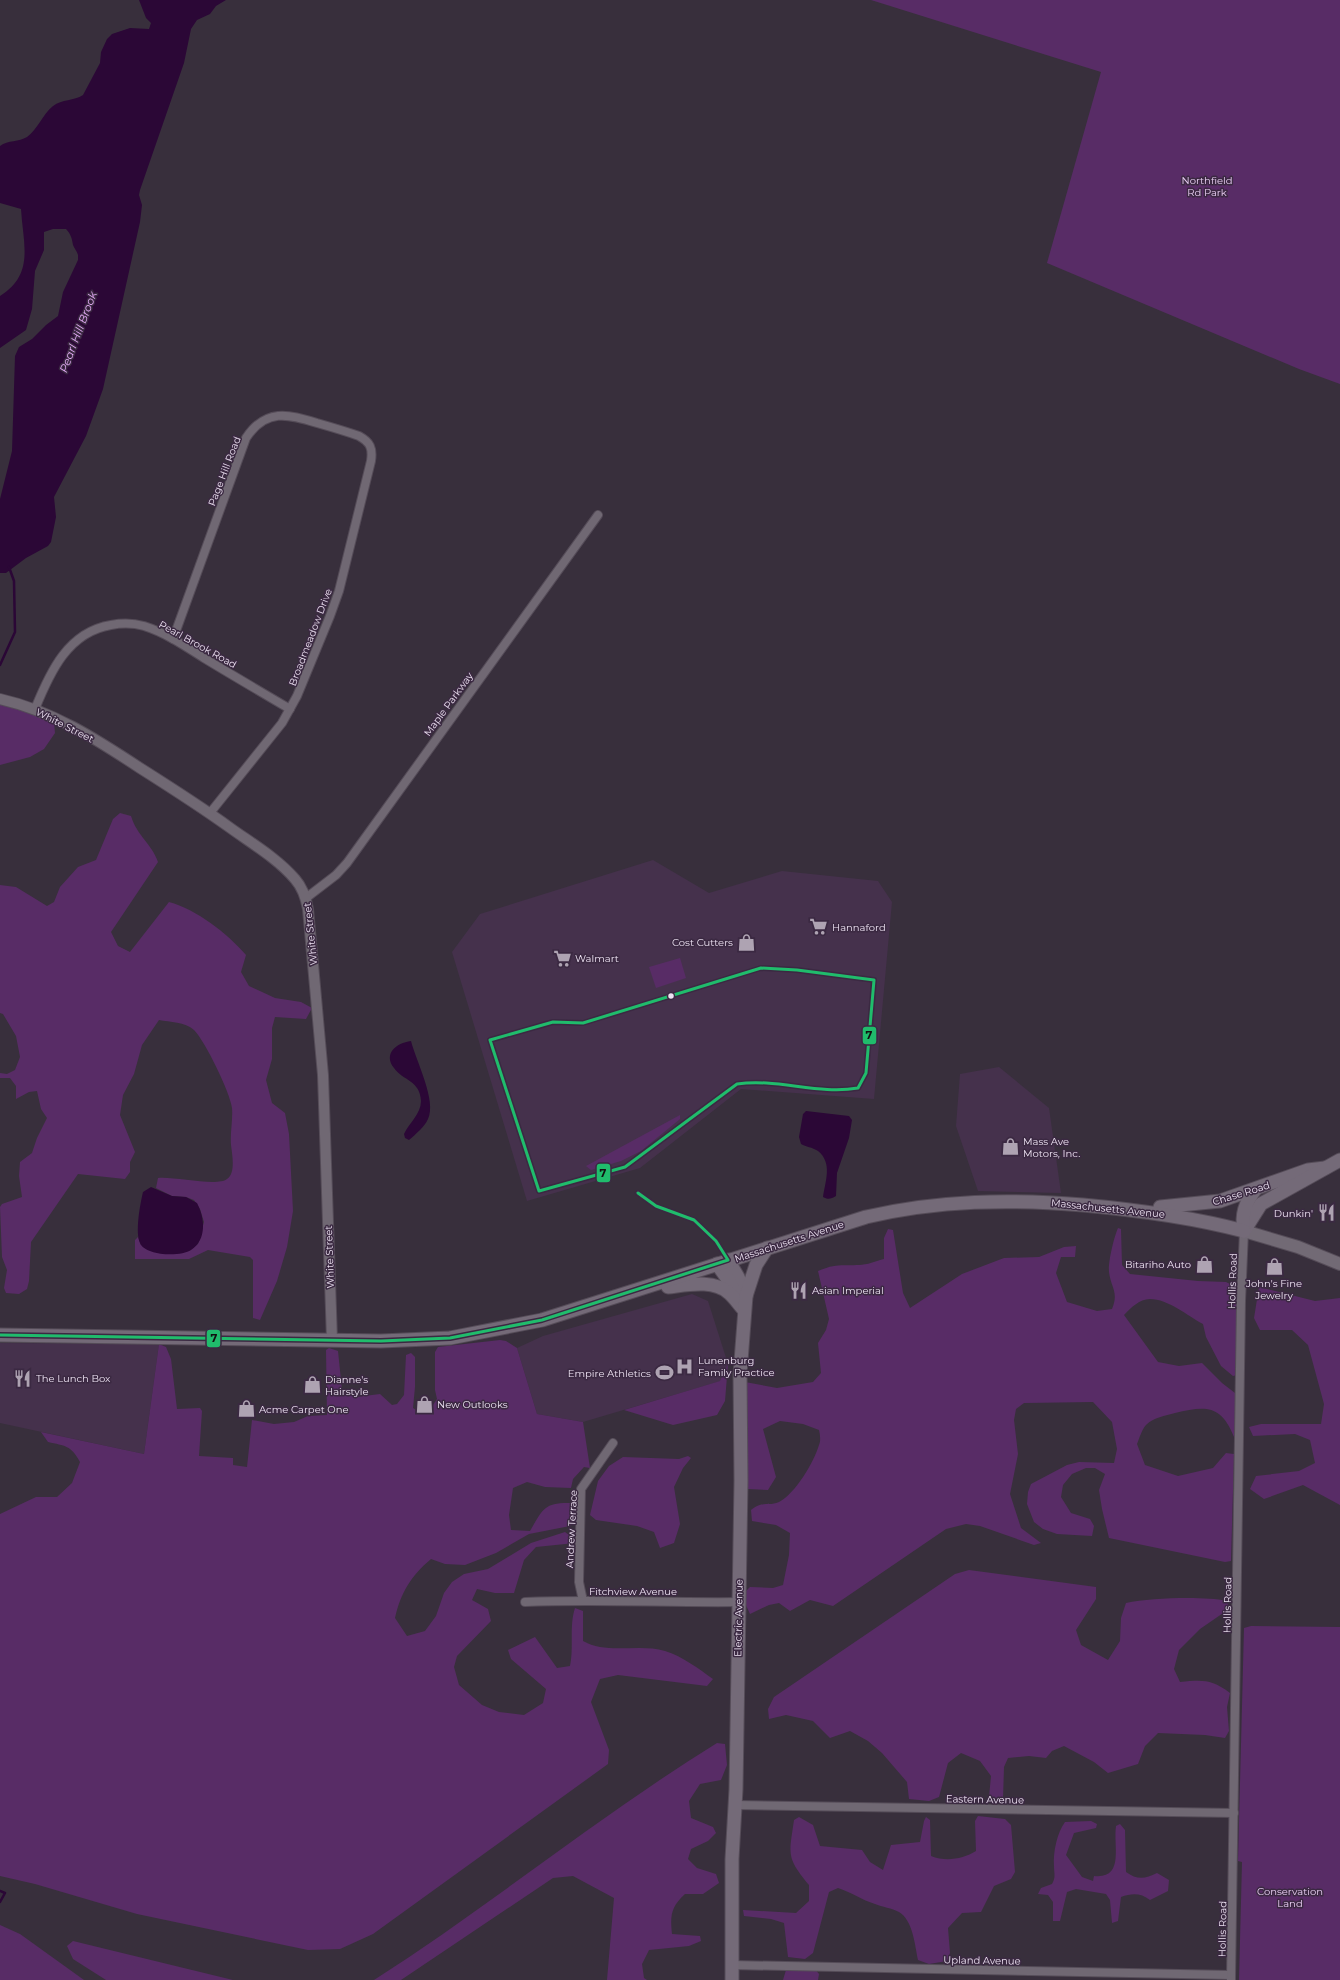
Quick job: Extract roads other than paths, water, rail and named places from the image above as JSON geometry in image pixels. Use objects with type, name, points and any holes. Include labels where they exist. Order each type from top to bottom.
[{"type":"main road","name":"Chase Road","points":[[1244,1231],[1261,1204],[1340,1160]]},
{"type":"main road","name":"Chase Road","points":[[1132,1209],[1186,1206],[1220,1201],[1255,1190],[1308,1170],[1325,1168]]},
{"type":"main road","points":[[1244,1231],[1242,1220],[1244,1211],[1250,1196],[1255,1190]]},
{"type":"main road","name":"Massachusetts Avenue","points":[[0,1335],[381,1341],[450,1338],[523,1324],[641,1290],[722,1262],[866,1217],[944,1204],[1018,1201],[1132,1209],[1194,1219],[1244,1231],[1298,1247],[1340,1264]]},
{"type":"main road","name":"Electric Avenue","points":[[732,1980],[732,1859],[735,1805],[736,1683],[740,1602],[741,1481],[739,1397],[746,1296],[756,1265],[767,1248]]},
{"type":"main road","points":[[722,1262],[738,1277],[746,1296]]},
{"type":"main road","points":[[722,1262],[729,1281],[744,1310]]},
{"type":"main road","points":[[641,1290],[694,1284],[713,1285],[729,1293],[744,1310]]},
{"type":"street","name":"Page Hill Road","points":[[173,639],[246,438],[254,428],[267,418],[293,415],[359,436],[369,443]]},
{"type":"street","name":"Broadmeadow Drive","points":[[210,813],[282,723],[290,709],[330,616],[338,592],[373,453],[369,443]]},
{"type":"street","name":"Maple Parkway","points":[[306,898],[336,875],[347,863],[598,515]]},
{"type":"street","name":"Pearl Brook Road","points":[[35,708],[49,677],[60,658],[81,636],[95,629],[119,624],[133,624],[157,631],[173,639],[290,709]]},
{"type":"street","name":"White Street","points":[[0,699],[35,708],[75,727],[210,813],[269,855],[288,871],[302,889],[306,898],[323,1075],[332,1340]]},
{"type":"street","name":"Hollis Road","points":[[1231,1978],[1241,1301],[1244,1231]]},
{"type":"street","name":"Andrew Terrace","points":[[584,1601],[579,1582],[581,1489],[613,1443]]},
{"type":"street","name":"Fitchview Avenue","points":[[526,1602],[740,1602]]},
{"type":"street","name":"Eastern Avenue","points":[[735,1805],[1234,1813]]},
{"type":"street","name":"Upland Avenue","points":[[732,1965],[1231,1978]]},
{"type":"water","points":[[139,0],[226,0],[216,6],[210,14],[197,20],[191,29],[184,63],[140,190],[139,195],[142,205],[140,222],[103,389],[86,436],[54,497],[56,517],[51,542],[48,546],[26,558],[6,573],[0,573],[0,499],[12,451],[15,356],[19,347],[32,339],[46,325],[58,316],[63,292],[78,260],[78,255],[72,239],[66,229],[53,229],[44,232],[44,250],[35,271],[32,309],[26,330],[0,348],[0,296],[11,287],[23,268],[24,246],[21,209],[0,203],[0,146],[27,137],[53,106],[60,102],[83,95],[100,63],[101,52],[107,39],[112,34],[130,28],[149,29],[151,23],[146,18]]},
{"type":"water","points":[[411,1041],[428,1092],[430,1111],[425,1124],[409,1140],[405,1138],[404,1134],[419,1110],[421,1101],[420,1094],[414,1085],[394,1068],[390,1058],[396,1047],[400,1044]]},
{"type":"water","points":[[806,1111],[849,1116],[852,1120],[849,1138],[837,1173],[836,1196],[831,1198],[826,1199],[823,1197],[827,1167],[823,1156],[818,1151],[801,1144],[799,1137],[803,1114]]},
{"type":"water","points":[[151,1187],[172,1196],[186,1197],[197,1203],[202,1215],[203,1228],[200,1241],[191,1250],[180,1254],[156,1253],[149,1251],[140,1243],[138,1232],[139,1211],[143,1192]]},
{"type":"waterway","name":"Pearl Hill Brook","points":[[0,665],[15,632],[14,581],[9,567]]},
{"type":"waterway","points":[[0,1891],[5,1893],[0,1902]]},
{"type":"place","name":"Hannaford","points":[[819,927]]},
{"type":"place","name":"Cost Cutters","points":[[746,942]]},
{"type":"place","name":"Walmart","points":[[562,958]]},
{"type":"place","name":"Mass Ave Motors, Inc.","points":[[1010,1147]]},
{"type":"place","name":"Dunkin'","points":[[1326,1213]]},
{"type":"place","name":"Bitariho Auto","points":[[1204,1264]]},
{"type":"place","name":"John's Fine Jewelry","points":[[1274,1266]]},
{"type":"place","name":"Asian Imperial","points":[[799,1290]]},
{"type":"place","name":"Lunenburg Family Practice","points":[[685,1366]]},
{"type":"place","name":"Empire Athletics","points":[[664,1373]]},
{"type":"place","name":"The Lunch Box","points":[[23,1378]]},
{"type":"place","name":"Dianne's Hairstyle","points":[[312,1385]]},
{"type":"place","name":"New Outlooks","points":[[424,1404]]},
{"type":"place","name":"Acme Carpet One","points":[[246,1409]]},
{"type":"park label","name":"Northfield Rd Park","points":[[1207,186]]},
{"type":"park label","name":"Conservation Land","points":[[1290,1896]]}]
